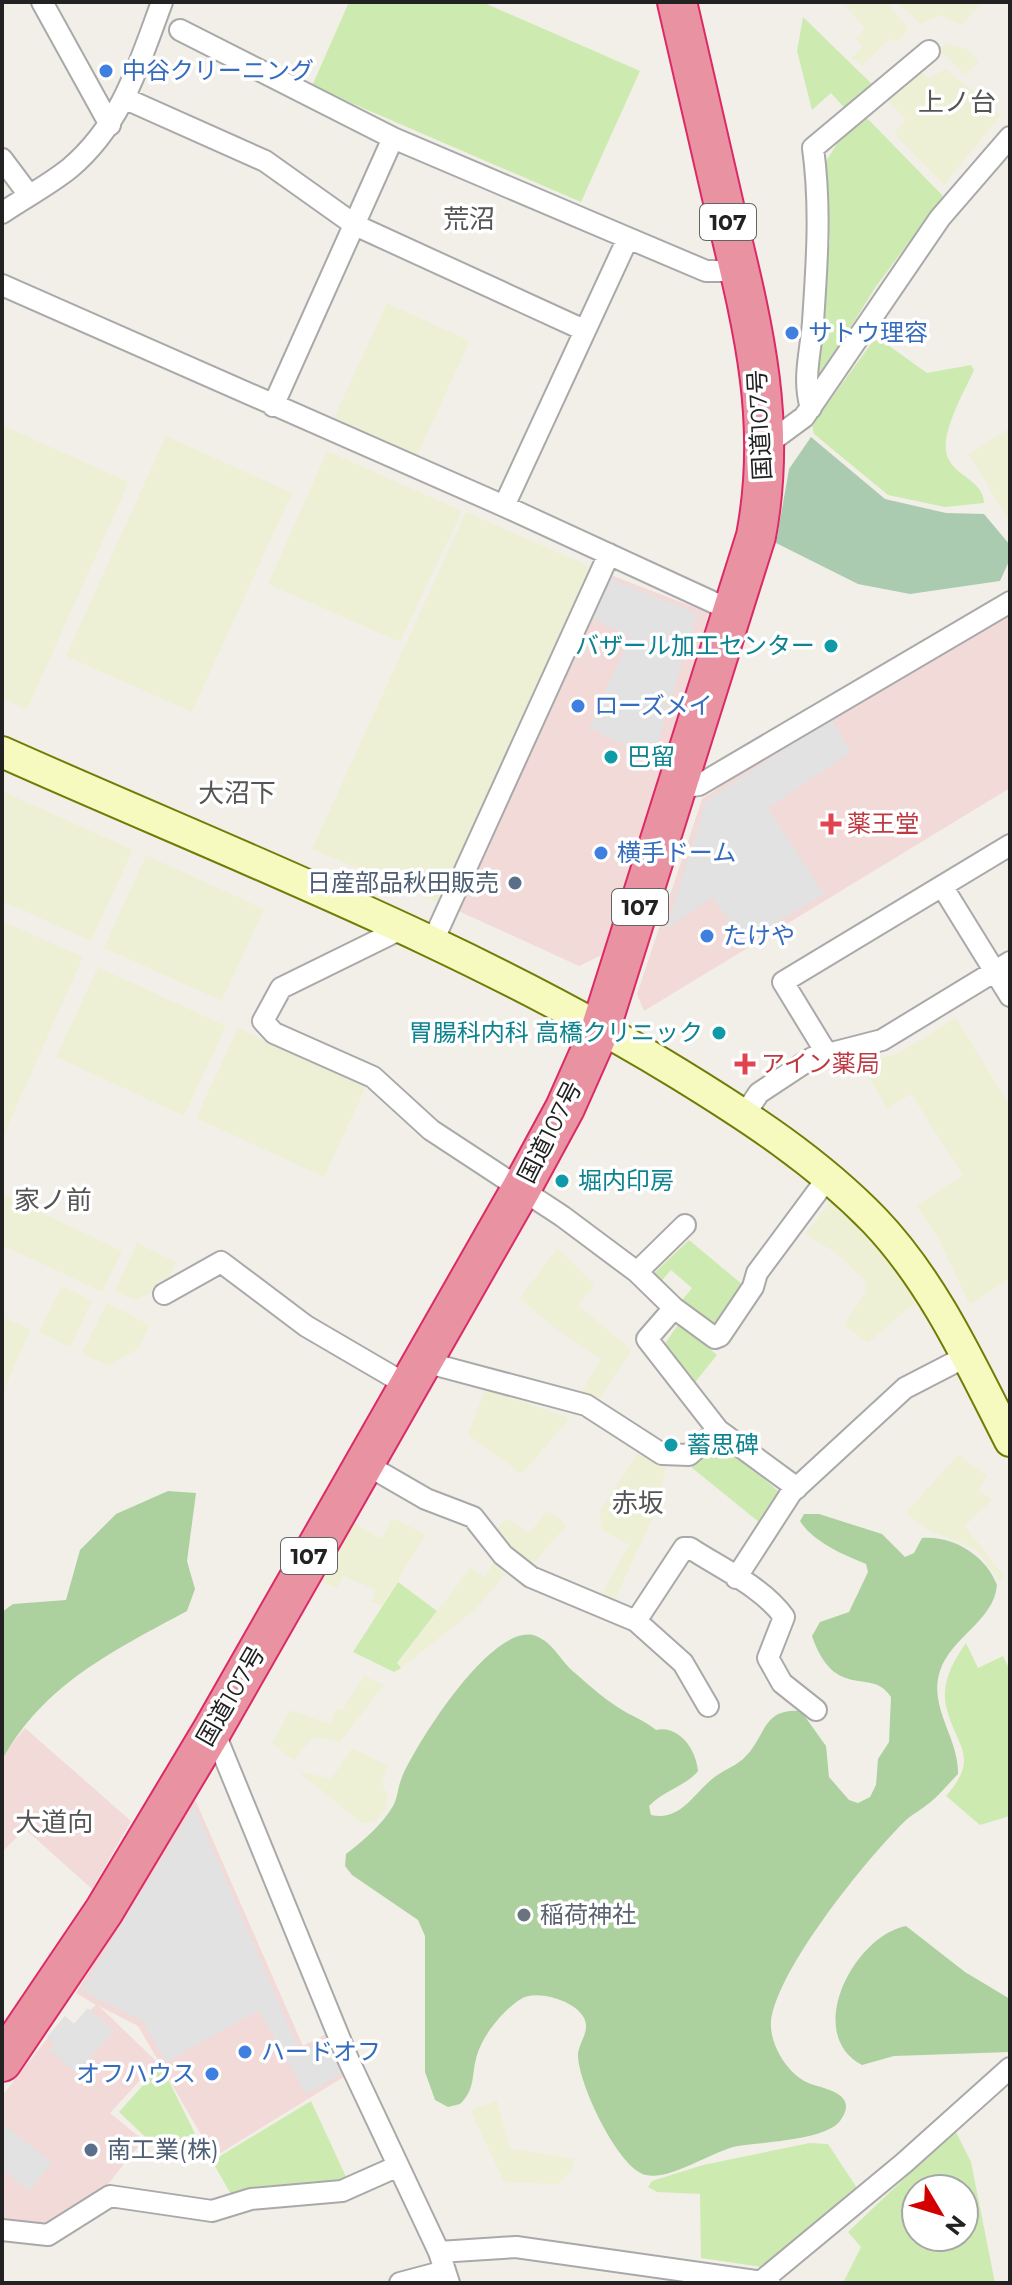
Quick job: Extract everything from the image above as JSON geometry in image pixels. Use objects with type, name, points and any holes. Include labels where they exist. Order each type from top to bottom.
[{"type":"highway","name":"国道107号","points":[[2,2062],[104,1911],[213,1729],[362,1462],[521,1189],[565,1108],[601,1027],[679,788],[730,610],[756,536],[766,471],[758,365],[677,2]]},
{"type":"street","points":[[42,2],[110,125]]},
{"type":"street","points":[[2,213],[67,171],[110,125],[126,99],[162,2]]},
{"type":"street","points":[[180,30],[393,138],[706,271],[739,271]]},
{"type":"street","points":[[811,408],[805,390],[820,196],[813,148],[929,51]]},
{"type":"street","points":[[126,99],[265,161],[355,225],[584,330]]},
{"type":"street","points":[[766,445],[804,417],[940,218],[1010,137]]},
{"type":"street","points":[[273,406],[393,138]]},
{"type":"street","points":[[2,159],[29,195]]},
{"type":"street","points":[[504,506],[628,238]]},
{"type":"street","points":[[2,285],[504,506],[730,610]]},
{"type":"street","points":[[432,943],[609,554]]},
{"type":"street","points":[[679,788],[699,785],[1010,602]]},
{"type":"street","points":[[2,752],[432,943],[601,1027],[744,1115],[829,1176],[877,1223],[919,1273],[1010,1441]]},
{"type":"street","points":[[827,1054],[783,982],[1010,845]]},
{"type":"street","points":[[942,886],[1002,967],[1010,996]]},
{"type":"street","points":[[401,929],[281,988],[263,1021],[274,1033],[373,1077],[431,1130],[521,1189],[637,1272],[674,1308],[715,1338],[720,1336],[753,1287],[757,1273],[829,1176]]},
{"type":"street","points":[[744,1115],[759,1093],[812,1058],[882,1040],[1002,967]]},
{"type":"street","points":[[637,1272],[685,1225]]},
{"type":"street","points":[[164,1294],[221,1262],[306,1326],[414,1373],[586,1405],[662,1454],[689,1455],[718,1430]]},
{"type":"street","points":[[674,1308],[647,1339],[718,1430],[797,1488]]},
{"type":"street","points":[[736,1578],[797,1488],[905,1388],[965,1357]]},
{"type":"street","points":[[362,1462],[426,1499],[473,1517],[503,1555],[531,1577],[636,1621],[683,1663],[708,1706]]},
{"type":"street","points":[[636,1621],[684,1548],[757,1592],[784,1617],[768,1658],[782,1683],[816,1710]]},
{"type":"street","points":[[213,1729],[348,2059],[444,2269]]},
{"type":"street","points":[[400,2283],[516,2247],[767,2281],[1010,2068]]},
{"type":"street","points":[[2,2230],[48,2235],[110,2196],[212,2211],[251,2199],[342,2191],[396,2167]]},
{"type":"shaded area","points":[[608,574],[709,613],[610,951],[579,966],[454,909]]},
{"type":"shaded area","points":[[609,578],[697,614],[653,758],[589,728],[630,637],[591,618]]},
{"type":"shaded area","points":[[1010,612],[1010,788],[644,1011],[637,994],[702,799],[836,709]]},
{"type":"shaded area","points":[[831,718],[851,752],[768,808],[824,894],[743,942],[713,897],[666,929],[706,801]]},
{"type":"shaded area","points":[[25,1728],[131,1821],[92,1889],[25,1829],[2,1852],[2,1756]]},
{"type":"shaded area","points":[[194,1797],[303,2046],[328,2033],[347,2075],[214,2157],[138,2026],[99,2006],[157,2062],[110,2113],[143,2140],[105,2188],[46,2229],[2,2224],[2,2096],[65,2016],[74,2024],[96,2005],[76,1993]]},
{"type":"shaded area","points":[[194,1806],[300,2052],[327,2039],[341,2074],[306,2094],[259,2010],[166,2062],[143,2021],[81,1990]]},
{"type":"shaded area","points":[[88,2008],[114,2031],[76,2073],[49,2050],[55,2044],[47,2037],[65,2016],[74,2024]]},
{"type":"shaded area","points":[[2,2123],[52,2163],[29,2191],[2,2169]]},
{"type":"green space","points":[[349,2],[482,2],[640,71],[581,202],[312,86]]},
{"type":"green space","points":[[842,2],[886,2],[909,29],[896,43],[891,38],[862,66],[852,58],[863,46],[856,39],[865,28]]},
{"type":"green space","points":[[897,2],[983,2],[961,25],[940,15],[920,24]]},
{"type":"green space","points":[[803,17],[877,89],[848,112],[831,93],[812,110],[797,51]]},
{"type":"green space","points":[[945,44],[966,48],[979,62],[965,75],[939,50]]},
{"type":"green space","points":[[917,66],[928,79],[945,69],[1001,115],[944,185],[894,133],[906,119],[883,96]]},
{"type":"green space","points":[[864,115],[943,196],[875,288],[812,389],[820,283],[830,242],[825,163],[843,134]]},
{"type":"green space","points":[[387,303],[470,341],[416,458],[333,420]]},
{"type":"green space","points":[[881,340],[927,373],[971,365],[974,370],[953,415],[946,451],[953,466],[980,490],[984,503],[945,507],[888,495],[814,434],[812,425],[873,341]]},
{"type":"green space","points":[[2,425],[129,482],[27,710],[2,699]]},
{"type":"green space","points":[[1010,428],[1010,523],[969,454]]},
{"type":"green space","points":[[166,436],[292,493],[192,712],[66,656]]},
{"type":"green space","points":[[811,437],[885,499],[946,513],[984,514],[1010,545],[1010,559],[1000,581],[910,594],[858,584],[776,543],[789,469]]},
{"type":"green space","points":[[327,451],[462,511],[400,642],[268,584]]},
{"type":"green space","points":[[466,512],[596,569],[444,905],[312,849]]},
{"type":"green space","points":[[2,791],[133,850],[91,941],[2,901]]},
{"type":"green space","points":[[146,855],[264,909],[222,1001],[104,948]]},
{"type":"green space","points":[[2,921],[83,957],[2,1139]]},
{"type":"green space","points":[[98,967],[226,1026],[184,1116],[56,1057]]},
{"type":"green space","points":[[956,1018],[1010,1106],[1010,1278],[970,1305],[937,1236],[916,1206],[963,1175],[911,1094],[888,1109],[859,1063],[897,1054]]},
{"type":"green space","points":[[238,1028],[366,1087],[324,1177],[196,1118]]},
{"type":"green space","points":[[2,1194],[122,1251],[102,1292],[2,1245]]},
{"type":"green space","points":[[833,1199],[889,1250],[921,1297],[868,1343],[844,1325],[865,1293],[866,1282],[836,1253],[805,1234]]},
{"type":"green space","points":[[689,1240],[743,1285],[716,1325],[679,1304],[692,1288],[671,1270],[658,1285],[650,1277]]},
{"type":"green space","points":[[137,1243],[176,1262],[165,1286],[135,1300],[115,1291]]},
{"type":"green space","points":[[557,1248],[595,1285],[578,1305],[632,1350],[596,1403],[581,1393],[601,1359],[548,1323],[520,1298]]},
{"type":"green space","points":[[62,1286],[92,1301],[70,1347],[39,1332]]},
{"type":"green space","points":[[107,1303],[150,1325],[138,1349],[107,1366],[82,1353]]},
{"type":"green space","points":[[2,1317],[31,1329],[2,1394]]},
{"type":"green space","points":[[679,1323],[717,1355],[692,1386],[664,1345]]},
{"type":"green space","points":[[485,1389],[570,1418],[522,1474],[468,1435]]},
{"type":"green space","points":[[714,1445],[731,1449],[780,1493],[760,1523],[691,1467],[703,1452]]},
{"type":"green space","points":[[637,1454],[666,1468],[655,1514],[612,1605],[599,1599],[629,1545],[601,1529],[600,1511]]},
{"type":"green space","points":[[958,1454],[987,1476],[978,1490],[992,1500],[965,1526],[1004,1576],[1000,1582],[976,1549],[927,1530],[906,1513]]},
{"type":"green space","points":[[168,1491],[196,1493],[187,1561],[195,1589],[187,1611],[107,1656],[59,1690],[19,1733],[2,1760],[2,1612],[13,1604],[66,1600],[80,1550],[116,1514]]},
{"type":"green space","points":[[548,1510],[567,1525],[529,1568],[493,1535],[506,1518],[529,1533]]},
{"type":"green space","points":[[804,1514],[819,1514],[882,1534],[905,1557],[914,1553],[922,1538],[956,1544],[967,1549],[985,1565],[997,1585],[994,1598],[981,1619],[945,1659],[937,1684],[958,1774],[932,1801],[904,1822],[847,1888],[806,1945],[777,1999],[771,2030],[777,2049],[795,2074],[843,2099],[846,2105],[840,2121],[833,2127],[808,2136],[738,2146],[667,2174],[646,2175],[623,2157],[612,2141],[584,2083],[578,2054],[586,2028],[584,2017],[569,2004],[538,1995],[528,1996],[514,2004],[489,2031],[477,2055],[471,2087],[460,2104],[448,2107],[435,2100],[425,2072],[425,1936],[418,1920],[352,1875],[345,1866],[346,1854],[389,1813],[410,1761],[439,1714],[478,1665],[499,1647],[518,1636],[542,1639],[570,1669],[613,1704],[656,1730],[672,1731],[685,1740],[694,1755],[698,1771],[649,1806],[651,1815],[670,1814],[685,1806],[712,1779],[743,1759],[771,1719],[788,1711],[801,1711],[826,1746],[829,1777],[849,1800],[858,1803],[870,1797],[876,1785],[878,1759],[889,1742],[891,1697],[883,1688],[842,1677],[831,1669],[821,1657],[812,1636],[820,1622],[849,1612],[868,1572],[866,1564],[830,1547],[806,1529],[800,1521]]},
{"type":"green space","points":[[392,1518],[426,1534],[382,1606],[371,1601],[375,1590],[343,1576],[337,1588],[312,1578],[348,1519],[382,1539]]},
{"type":"green space","points":[[495,1560],[505,1575],[475,1610],[401,1668],[397,1664],[470,1568],[485,1577]]},
{"type":"green space","points":[[398,1582],[437,1611],[397,1663],[401,1668],[394,1672],[353,1652]]},
{"type":"green space","points":[[966,1643],[978,1668],[1003,1656],[1010,1670],[1010,1816],[980,1825],[946,1796],[962,1771],[964,1761],[946,1706],[945,1689],[953,1665]]},
{"type":"green space","points":[[364,1676],[384,1685],[340,1742],[313,1737],[294,1760],[272,1744],[290,1710],[330,1724],[336,1708],[342,1710]]},
{"type":"green space","points":[[352,1748],[388,1766],[382,1784],[388,1795],[386,1810],[376,1821],[361,1823],[298,1771],[331,1779]]},
{"type":"green space","points":[[906,1926],[965,1972],[1010,1999],[1010,2052],[894,2056],[862,2065],[845,2051],[837,2032],[836,2010],[842,1988],[869,1948],[887,1934]]},
{"type":"green space","points":[[161,2065],[208,2160],[156,2147],[119,2112]]},
{"type":"green space","points":[[497,2100],[510,2148],[574,2159],[573,2168],[559,2184],[504,2182],[470,2110]]},
{"type":"green space","points":[[311,2101],[347,2179],[334,2184],[232,2196],[212,2161]]},
{"type":"green space","points":[[955,2130],[973,2173],[910,2173]]},
{"type":"green space","points":[[810,2143],[828,2144],[859,2191],[782,2256],[762,2267],[701,2258],[700,2194],[657,2192],[648,2187],[652,2181],[703,2165]]},
{"type":"green space","points":[[900,2182],[900,2253],[980,2253],[980,2207],[995,2283],[843,2283],[861,2247],[848,2232]]},
{"type":"place","name":"中谷クリーニング","points":[[106,71]]},
{"type":"place","name":"サトウ理容","points":[[792,333]]},
{"type":"place","name":"バザール加工センター","points":[[831,646]]},
{"type":"place","name":"ローズメイ","points":[[578,706]]},
{"type":"place","name":"巴留","points":[[611,757]]},
{"type":"place","name":"薬王堂","points":[[831,824]]},
{"type":"place","name":"横手ドーム","points":[[601,853]]},
{"type":"place","name":"日産部品秋田販売","points":[[515,883]]},
{"type":"place","name":"たけや","points":[[707,936]]},
{"type":"place","name":"胃腸科内科 高橋クリニック","points":[[719,1033]]},
{"type":"place","name":"アイン薬局","points":[[745,1064]]},
{"type":"place","name":"堀内印房","points":[[562,1181]]},
{"type":"place","name":"蓄思碑","points":[[671,1445]]},
{"type":"place","name":"稲荷神社","points":[[524,1915]]},
{"type":"place","name":"ハードオフ","points":[[245,2052]]},
{"type":"place","name":"オフハウス","points":[[212,2074]]},
{"type":"place","name":"南工業(株)","points":[[91,2150]]},
{"type":"district","name":"上ノ台","points":[[957,102]]},
{"type":"district","name":"荒沼","points":[[469,219]]},
{"type":"district","name":"大沼下","points":[[237,793]]},
{"type":"district","name":"家ノ前","points":[[53,1200]]},
{"type":"district","name":"赤坂","points":[[638,1503]]},
{"type":"district","name":"大道向","points":[[54,1822]]}]
